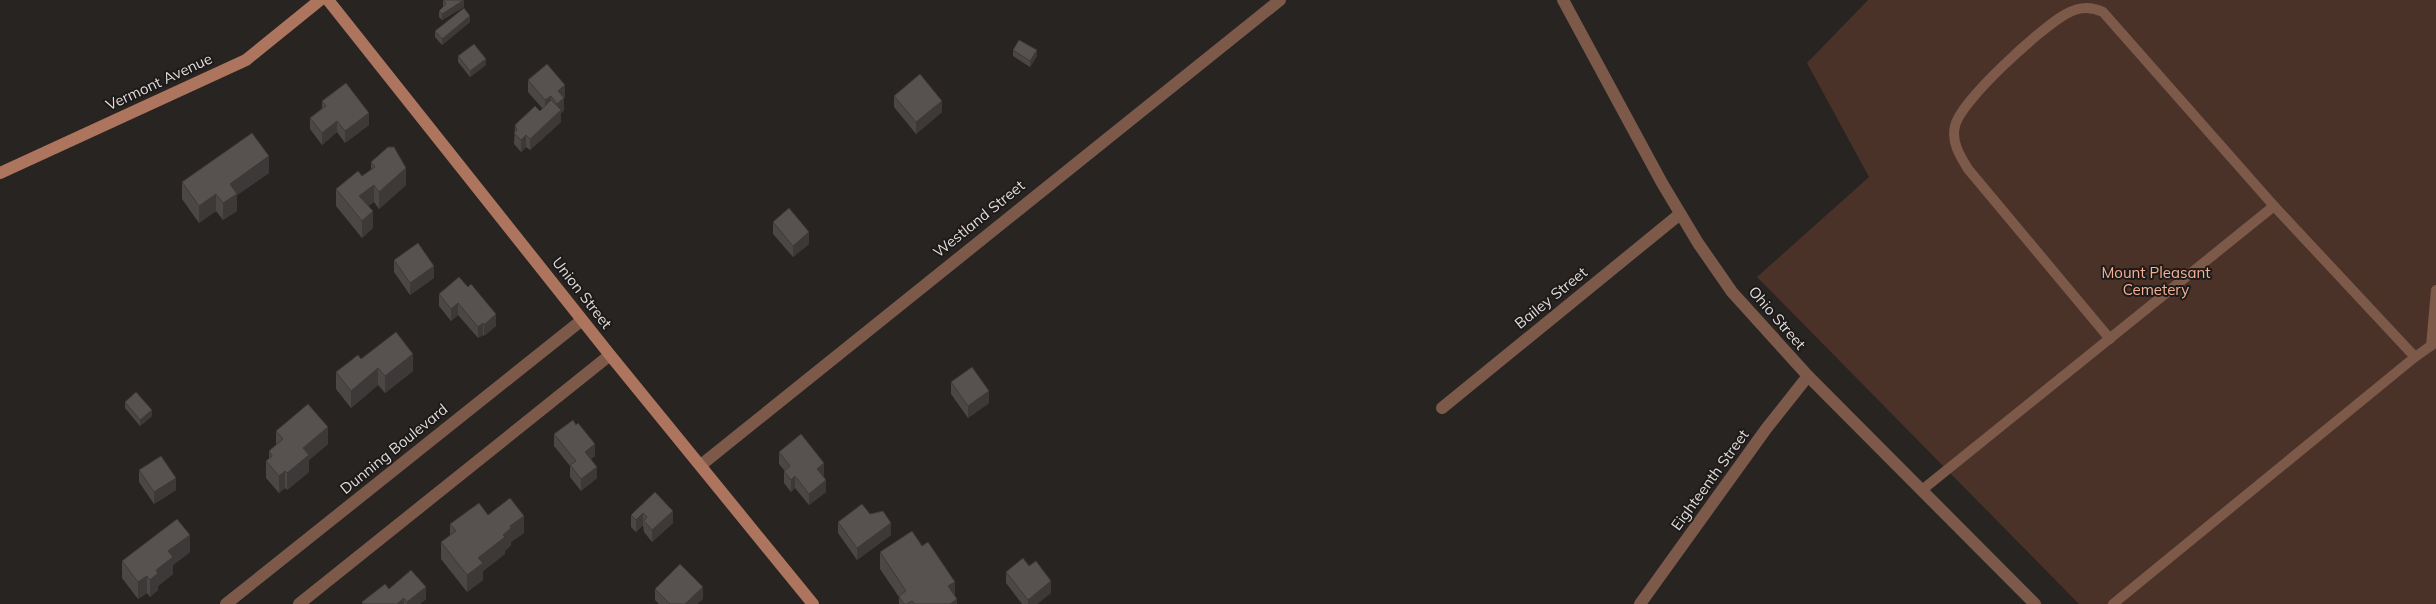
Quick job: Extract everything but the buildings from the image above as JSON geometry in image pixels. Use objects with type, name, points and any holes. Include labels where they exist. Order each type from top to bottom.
[{"type":"main road","name":"Vermont Avenue","points":[[0,173],[246,60],[320,0]]},
{"type":"main road","name":"Union Street","points":[[328,0],[610,355],[813,604]]},
{"type":"street","name":"Westland Street","points":[[701,465],[1280,0]]},
{"type":"street","name":"Ohio Street","points":[[1563,0],[1626,119],[1680,214],[1732,292],[1808,376],[2035,604]]},
{"type":"street","name":"Bailey Street","points":[[1442,408],[1680,214]]},
{"type":"street","name":"Dunning Boulevard","points":[[226,604],[582,320]]},
{"type":"street","points":[[299,604],[610,355]]},
{"type":"street","name":"Eighteenth Street","points":[[1640,604],[1766,429],[1808,376]]},
{"type":"lane","points":[[2110,339],[1968,169],[1955,143],[1955,124],[1962,111],[2009,60],[2043,31],[2066,14],[2078,9],[2095,8],[2103,12],[2274,206],[2415,357]]},
{"type":"lane","points":[[1922,490],[2274,206]]},
{"type":"lane","points":[[2113,604],[2415,357],[2434,344],[2436,290]]},
{"type":"green space","name":"Mount Pleasant Cemetery","points":[[1868,0],[2436,0],[2436,604],[2079,604],[1757,277],[1869,177],[1807,63]]}]
